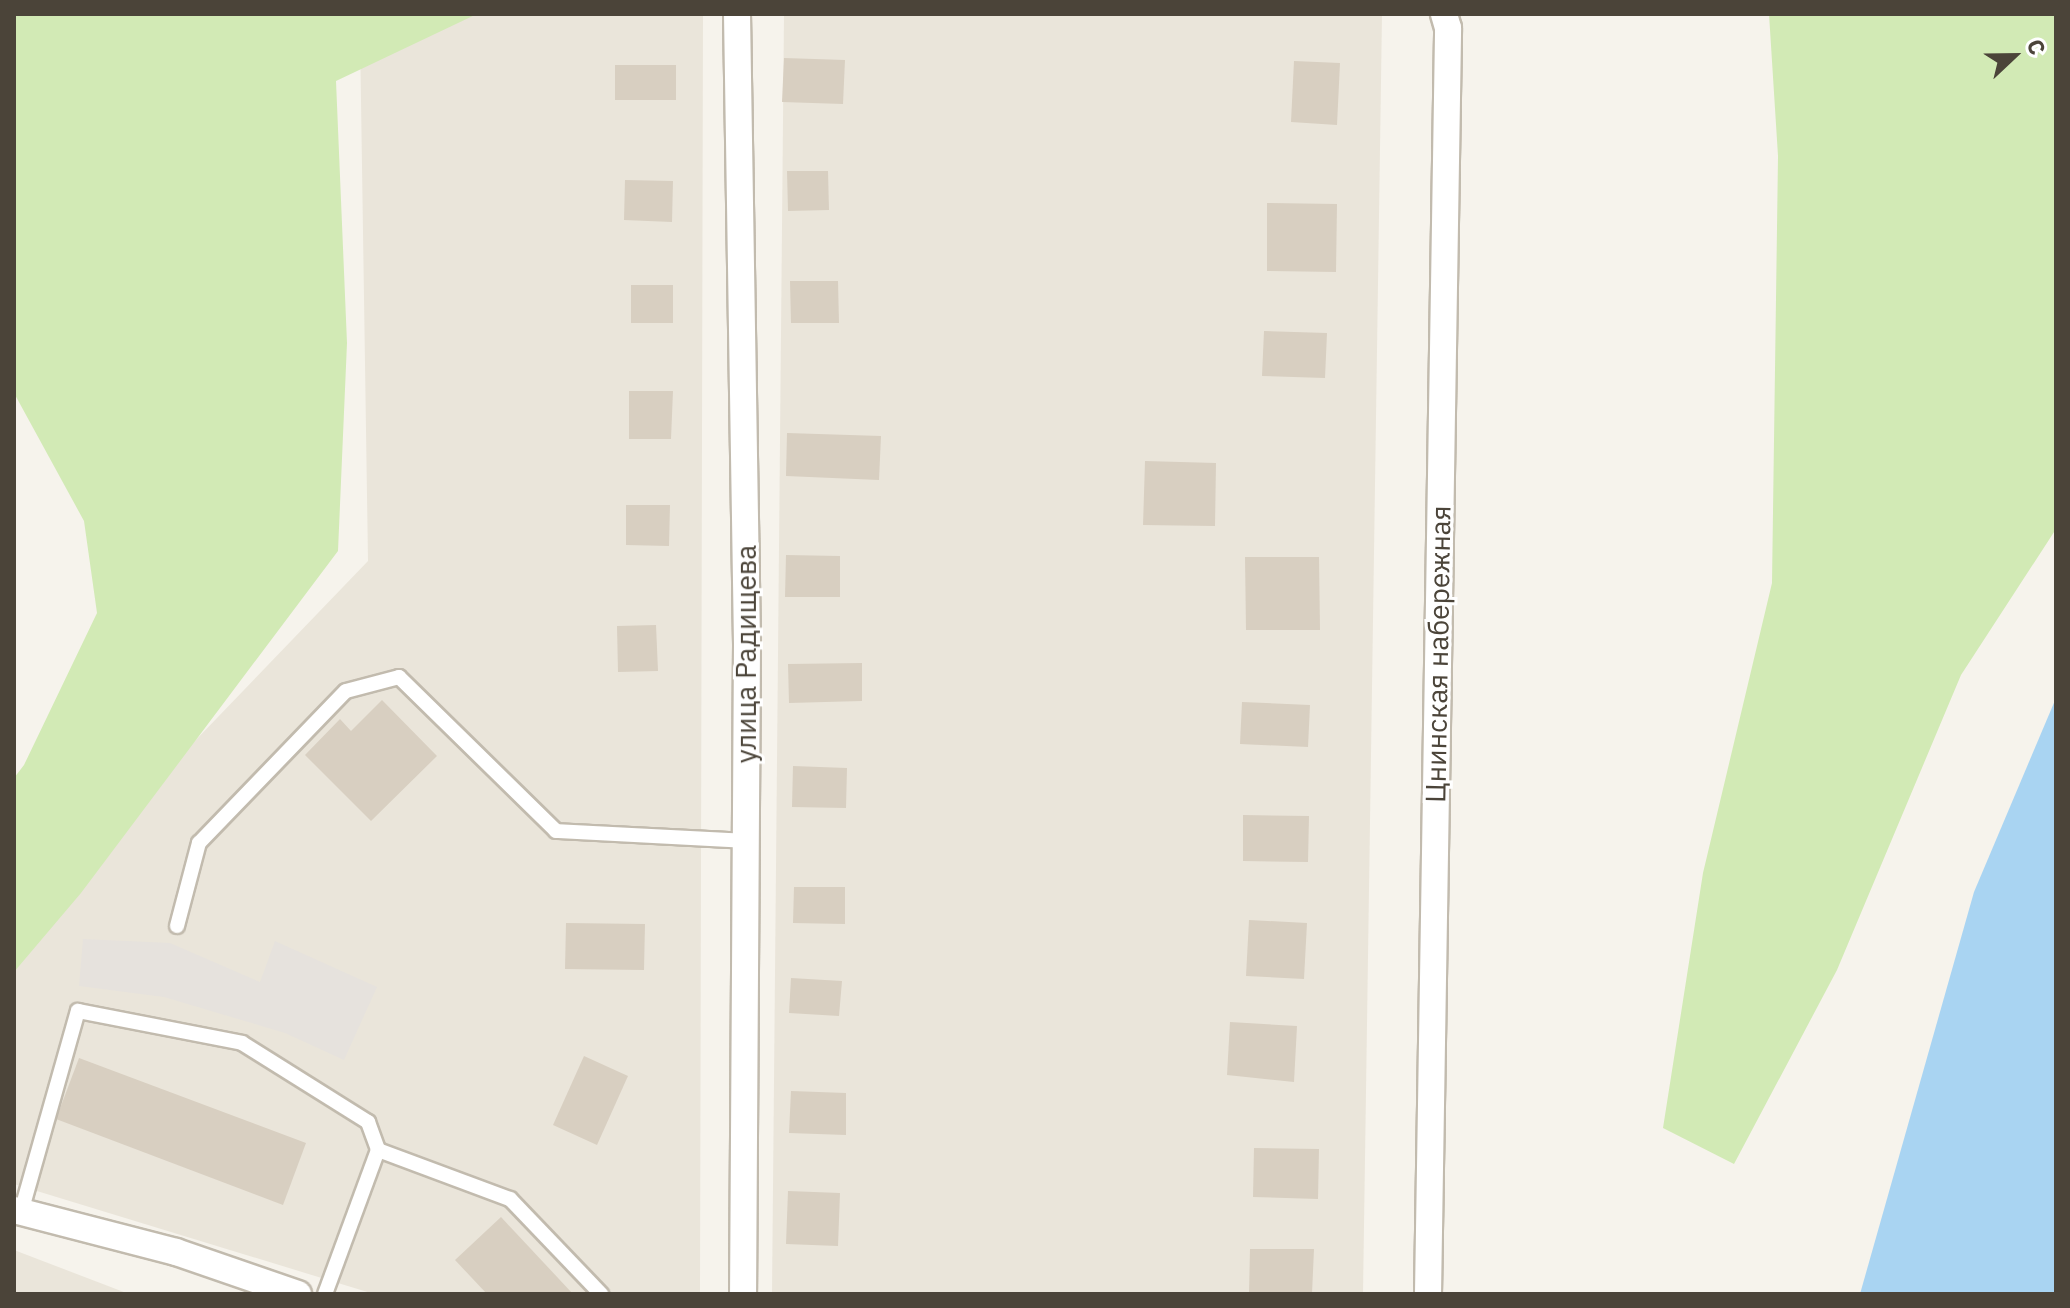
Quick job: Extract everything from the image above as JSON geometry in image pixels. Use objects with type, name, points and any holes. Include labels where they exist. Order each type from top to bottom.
[{"type":"street","name":"улица Радищева","points":[[737,14],[747,645],[743,1294]]},
{"type":"street","name":"Цнинская набережная","points":[[1428,1294],[1448,28],[1444,14]]},
{"type":"street","points":[[17,1211],[176,1252],[298,1294]]},
{"type":"lane","points":[[177,926],[199,843],[346,691],[399,677],[556,831],[746,841]]},
{"type":"lane","points":[[17,1211],[78,1011],[242,1043],[368,1122],[378,1150],[325,1294]]},
{"type":"lane","points":[[378,1150],[510,1199],[601,1294]]},
{"type":"shaded area","points":[[169,14],[703,14],[700,1294],[374,1294],[14,1184],[14,929],[368,561],[360,34]]},
{"type":"shaded area","points":[[784,14],[1382,14],[1363,1294],[772,1294]]},
{"type":"shaded area","points":[[83,939],[170,943],[260,982],[275,941],[377,987],[344,1060],[285,1033],[164,997],[79,986]]},
{"type":"shaded area","points":[[14,1250],[129,1294],[14,1294]]},
{"type":"green space","points":[[14,14],[477,14],[336,81],[347,343],[338,551],[81,893],[14,972],[14,778],[24,765],[97,613],[84,521],[14,393]]},
{"type":"green space","points":[[1769,14],[2056,14],[2056,529],[1961,675],[1837,970],[1734,1164],[1663,1128],[1703,873],[1772,583],[1778,156]]},
{"type":"water","points":[[2056,698],[2056,1294],[1860,1294],[1974,892]]},
{"type":"building","points":[[784,58],[845,60],[843,104],[782,102]]},
{"type":"building","points":[[1294,61],[1340,63],[1337,125],[1291,122]]},
{"type":"building","points":[[615,65],[676,65],[676,100],[615,100]]},
{"type":"building","points":[[787,171],[828,171],[829,210],[788,211]]},
{"type":"building","points":[[625,180],[673,181],[672,222],[624,220]]},
{"type":"building","points":[[1267,203],[1337,204],[1336,272],[1267,271]]},
{"type":"building","points":[[790,281],[838,281],[839,323],[791,323]]},
{"type":"building","points":[[631,285],[673,285],[673,323],[631,323]]},
{"type":"building","points":[[1264,331],[1327,333],[1325,378],[1262,376]]},
{"type":"building","points":[[629,391],[673,391],[671,439],[629,439]]},
{"type":"building","points":[[787,433],[881,436],[879,480],[786,476]]},
{"type":"building","points":[[1145,461],[1216,463],[1215,526],[1143,525]]},
{"type":"building","points":[[626,505],[670,505],[669,546],[626,545]]},
{"type":"building","points":[[786,555],[840,556],[840,597],[785,597]]},
{"type":"building","points":[[1245,557],[1319,557],[1320,630],[1246,630]]},
{"type":"building","points":[[656,625],[658,671],[618,672],[617,626]]},
{"type":"building","points":[[862,663],[862,701],[789,703],[788,664]]},
{"type":"building","points":[[382,700],[437,756],[371,821],[305,755],[340,719],[351,731]]},
{"type":"building","points":[[1242,702],[1310,705],[1308,747],[1240,744]]},
{"type":"building","points":[[793,766],[847,768],[846,808],[792,807]]},
{"type":"building","points":[[1243,815],[1309,816],[1308,862],[1243,861]]},
{"type":"building","points":[[794,887],[845,887],[845,924],[793,923]]},
{"type":"building","points":[[1249,920],[1307,923],[1304,979],[1246,976]]},
{"type":"building","points":[[566,923],[645,924],[644,970],[565,969]]},
{"type":"building","points":[[791,978],[842,981],[839,1016],[789,1013]]},
{"type":"building","points":[[1230,1022],[1297,1026],[1294,1082],[1227,1075]]},
{"type":"building","points":[[584,1056],[628,1076],[597,1145],[553,1125]]},
{"type":"building","points":[[79,1058],[306,1143],[283,1205],[56,1119]]},
{"type":"building","points":[[791,1091],[846,1093],[846,1135],[789,1133]]},
{"type":"building","points":[[1254,1148],[1319,1149],[1318,1199],[1253,1197]]},
{"type":"building","points":[[788,1191],[840,1193],[838,1246],[786,1244]]},
{"type":"building","points":[[501,1217],[573,1294],[487,1294],[455,1260]]},
{"type":"building","points":[[1250,1249],[1314,1249],[1312,1294],[1249,1294]]}]
